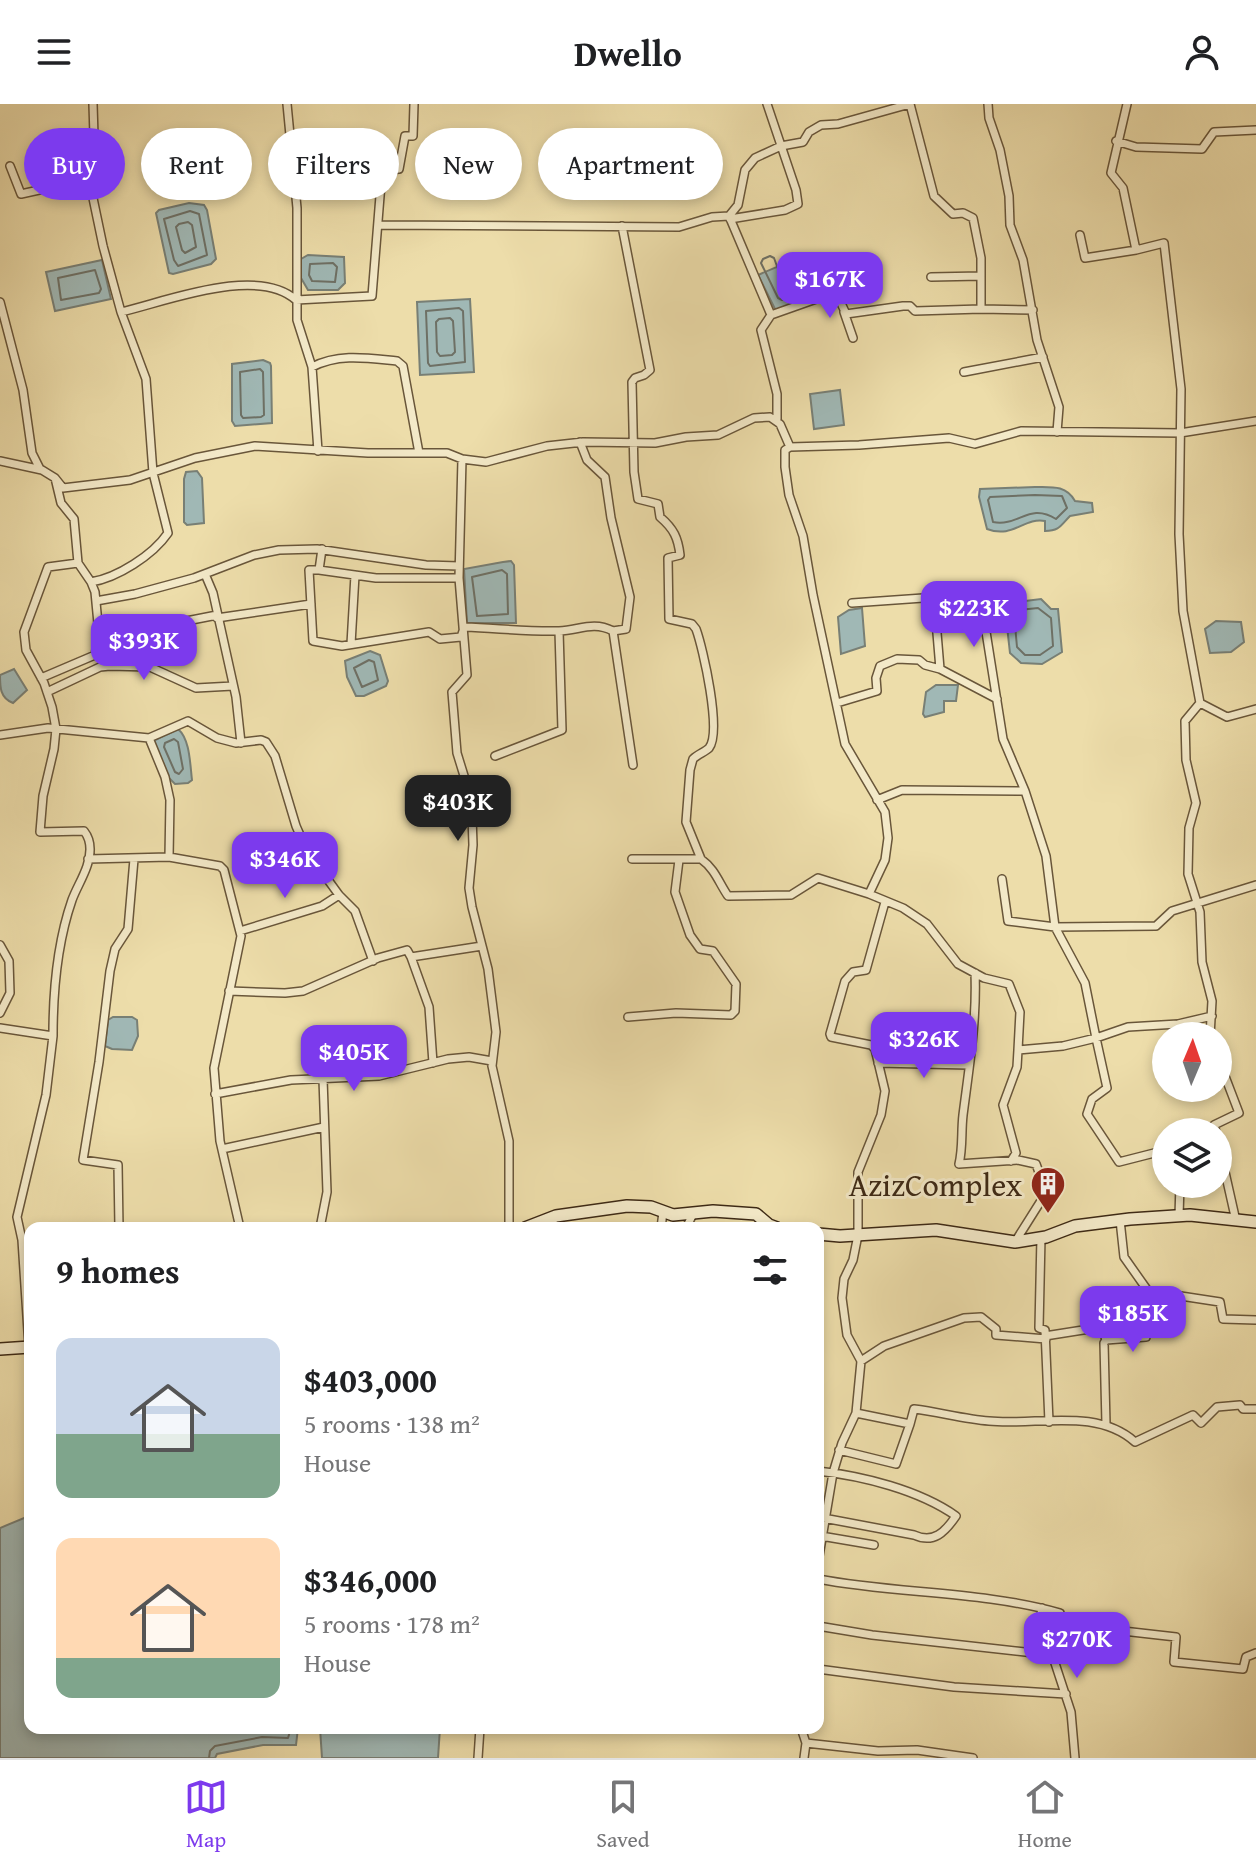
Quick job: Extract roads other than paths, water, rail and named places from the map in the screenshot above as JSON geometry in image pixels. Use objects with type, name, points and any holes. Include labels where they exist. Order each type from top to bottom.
[{"type":"street","points":[[93,104],[94,128]]},
{"type":"street","points":[[287,104],[289,128]]},
{"type":"street","points":[[399,169],[405,136],[413,136],[414,104]]},
{"type":"street","points":[[379,225],[679,227],[712,217],[730,218],[785,210],[798,204],[796,190],[767,104]]},
{"type":"street","points":[[730,218],[738,205],[745,170],[755,158],[781,146],[803,142],[809,132],[821,125],[838,124],[910,104],[934,196],[953,214],[963,213],[973,218],[981,258],[981,309]]},
{"type":"street","points":[[988,104],[1009,196],[1010,225],[1023,260],[1037,340],[1059,407],[1057,432]]},
{"type":"street","points":[[1127,104],[1111,173],[1123,188],[1136,250]]},
{"type":"street","points":[[1116,141],[1136,147],[1202,149],[1214,132],[1256,130]]},
{"type":"street","points":[[10,166],[21,194],[24,193]]},
{"type":"street","points":[[91,582],[115,576],[167,535],[153,473],[146,379],[121,312],[93,200]]},
{"type":"street","points":[[296,200],[297,320],[312,367],[318,451]]},
{"type":"street","points":[[121,312],[197,289],[225,287],[257,286],[289,294],[296,300],[372,296],[380,200]]},
{"type":"street","points":[[730,218],[771,315]]},
{"type":"street","points":[[622,226],[650,370],[632,382],[638,499],[658,504],[660,517],[672,527],[678,539],[680,555],[668,558],[669,619],[692,624],[696,629],[712,695],[712,740],[709,749],[693,759],[686,822],[701,859],[720,880],[728,896],[791,895],[818,878],[869,894],[910,912],[927,924],[958,964],[984,978],[1009,984],[1020,1012],[1017,1067],[1003,1105],[1004,1117],[1015,1143],[1016,1153],[1010,1162]]},
{"type":"street","points":[[1080,235],[1085,258],[1164,243],[1181,389],[1179,534],[1183,611],[1200,703]]},
{"type":"street","points":[[931,277],[981,276]]},
{"type":"street","points":[[836,292],[846,314],[903,306],[910,306],[915,311],[1033,310]]},
{"type":"street","points":[[790,447],[777,419],[777,394],[761,330],[771,315],[836,292]]},
{"type":"street","points":[[836,292],[853,338]]},
{"type":"street","points":[[0,302],[23,390],[36,465],[55,478],[63,488],[130,480],[195,458],[255,446],[318,451],[447,453],[462,459],[486,462],[508,454],[580,442],[655,443],[718,435],[754,418],[777,419]]},
{"type":"street","points":[[312,367],[325,360],[347,357],[397,361],[403,366],[419,453]]},
{"type":"street","points":[[964,372],[1043,357]]},
{"type":"street","points":[[869,894],[885,860],[888,838],[885,812],[845,744],[803,536],[789,495],[785,450],[790,447],[949,438],[975,444],[1021,431],[1180,433],[1256,421]]},
{"type":"street","points":[[464,625],[559,631],[588,625],[613,631],[626,629],[630,597],[611,518],[605,477],[587,460],[580,442]]},
{"type":"street","points":[[462,459],[459,578],[467,675],[452,692],[457,753],[469,792],[472,816],[469,888],[496,1032],[492,1061],[495,1084],[507,1122],[509,1222]]},
{"type":"street","points":[[0,461],[42,470]]},
{"type":"street","points":[[41,678],[91,659],[97,650],[99,634],[91,582],[78,563],[74,519],[61,503],[55,478]]},
{"type":"street","points":[[96,601],[135,594],[205,574],[254,555],[279,550],[322,549],[387,560],[459,566]]},
{"type":"street","points":[[319,570],[322,549]]},
{"type":"street","points":[[24,1267],[17,1217],[46,1095],[53,1036],[53,990],[72,900],[88,859],[90,840],[84,831],[40,832],[43,796],[56,729],[47,692],[26,650],[24,632],[48,567],[78,563]]},
{"type":"street","points":[[459,578],[376,578],[309,570],[313,641],[342,646],[429,632],[440,639],[461,637],[464,625]]},
{"type":"street","points":[[205,574],[233,686],[241,743]]},
{"type":"street","points":[[351,644],[355,575]]},
{"type":"street","points":[[852,603],[980,594],[1003,739],[1025,791],[1046,856],[1055,927],[1085,983],[1107,1088],[1092,1099],[1087,1114],[1119,1162],[1152,1154]]},
{"type":"street","points":[[934,597],[940,669]]},
{"type":"street","points":[[99,634],[311,604]]},
{"type":"street","points":[[495,756],[562,730],[559,631]]},
{"type":"street","points":[[613,631],[633,765]]},
{"type":"street","points":[[837,703],[877,691],[876,678],[880,666],[889,661],[919,660],[997,699]]},
{"type":"street","points":[[47,692],[100,667],[110,666],[150,667],[196,688],[233,686]]},
{"type":"street","points":[[1200,703],[1227,717],[1256,709]]},
{"type":"street","points":[[1200,703],[1185,721],[1186,760],[1196,803],[1189,828],[1188,874],[1200,912],[1202,962],[1212,1001],[1211,1022]]},
{"type":"street","points":[[0,735],[56,729],[149,738],[188,721],[217,738],[241,743],[266,742],[275,756],[296,826],[307,851],[339,895],[355,911],[373,961]]},
{"type":"street","points":[[149,738],[165,777],[170,800],[169,857]]},
{"type":"street","points":[[877,800],[902,790],[1025,791]]},
{"type":"street","points":[[88,859],[169,857],[220,866],[224,870],[240,931],[214,1068],[215,1094],[222,1149],[239,1222]]},
{"type":"street","points":[[119,1222],[118,1165],[83,1160],[110,971],[115,949],[128,929],[134,859]]},
{"type":"street","points":[[632,859],[701,859]]},
{"type":"street","points":[[628,1017],[676,1013],[731,1015],[735,1011],[736,984],[713,951],[700,949],[690,935],[675,892],[679,860]]},
{"type":"street","points":[[1002,879],[1008,921],[1055,927],[1156,926],[1172,911],[1256,885]]},
{"type":"street","points":[[240,931],[322,906],[339,895]]},
{"type":"street","points":[[824,1506],[839,1450],[856,1413],[861,1361],[847,1335],[842,1298],[844,1279],[853,1260],[858,1235],[858,1172],[881,1115],[885,1091],[875,1049],[871,1045],[831,1037],[830,1034],[845,981],[853,972],[866,970],[885,902]]},
{"type":"street","points":[[0,945],[9,961],[10,993],[0,1013]]},
{"type":"street","points":[[411,957],[482,946]]},
{"type":"street","points":[[229,991],[303,991],[407,950],[429,1007],[433,1063]]},
{"type":"street","points":[[975,973],[959,1164],[1018,1160],[1036,1164],[1045,1189],[1044,1196],[1015,1242]]},
{"type":"street","points":[[1018,1050],[1063,1046],[1128,1027],[1178,1024],[1212,1016]]},
{"type":"street","points":[[0,1028],[53,1036]]},
{"type":"street","points":[[215,1094],[276,1082],[379,1076],[469,1057],[492,1061]]},
{"type":"street","points":[[878,1063],[969,1065]]},
{"type":"street","points":[[321,1222],[327,1192],[323,1079]]},
{"type":"street","points":[[1229,1118],[1239,1113],[1232,1095]]},
{"type":"street","points":[[222,1149],[324,1127]]},
{"type":"street","points":[[1179,1216],[1180,1198]]},
{"type":"street","points":[[1231,1198],[1236,1221]]},
{"type":"street","points":[[540,1222],[556,1216],[627,1206],[651,1207],[673,1215],[713,1211],[756,1214],[765,1222]]},
{"type":"street","points":[[662,1222],[663,1212]]},
{"type":"street","points":[[689,1222],[693,1214]]},
{"type":"street","points":[[824,1234],[936,1230],[1015,1242],[1075,1226],[1120,1220],[1213,1215],[1256,1222]]},
{"type":"street","points":[[1106,1340],[1146,1337],[1148,1291],[1124,1257],[1120,1220]]},
{"type":"street","points":[[1041,1237],[1039,1328],[1045,1330],[1049,1422]]},
{"type":"street","points":[[1148,1291],[1220,1302],[1223,1319],[1256,1320]]},
{"type":"street","points":[[861,1361],[884,1346],[964,1318],[981,1317],[987,1320],[996,1329],[996,1335],[1045,1337],[1096,1326],[1105,1329],[1106,1424]]},
{"type":"street","points":[[0,1349],[24,1347]]},
{"type":"street","points":[[839,1450],[896,1464],[914,1409],[989,1421],[1062,1420],[1106,1424],[1135,1442],[1193,1415],[1201,1423],[1217,1407],[1240,1405],[1243,1409],[1256,1409]]},
{"type":"street","points":[[856,1413],[910,1424]]},
{"type":"street","points":[[824,1472],[923,1498],[956,1516],[945,1531],[924,1540],[914,1535],[824,1518]]},
{"type":"street","points":[[824,1537],[874,1545]]},
{"type":"street","points":[[824,1580],[1042,1608],[1060,1613],[1061,1624],[1176,1637],[1174,1662],[1243,1669],[1246,1657],[1256,1653]]},
{"type":"street","points":[[1034,1653],[1042,1608]]},
{"type":"street","points":[[824,1627],[1052,1654],[1071,1712],[1075,1758]]},
{"type":"street","points":[[824,1670],[954,1687],[1066,1694]]},
{"type":"street","points":[[478,1758],[480,1734]]},
{"type":"street","points":[[803,1734],[806,1743],[804,1758]]},
{"type":"street","points":[[806,1743],[878,1751],[917,1750],[973,1758]]},
{"type":"water","points":[[189,203],[204,205],[207,210],[216,259],[211,264],[169,273],[156,213]]},
{"type":"water","points":[[308,255],[344,257],[345,283],[338,290],[308,290],[301,278],[301,259]]},
{"type":"water","points":[[102,260],[111,299],[55,311],[46,272]]},
{"type":"water","points":[[793,260],[807,299],[776,311],[758,275]]},
{"type":"water","points":[[470,299],[474,372],[420,375],[417,302]]},
{"type":"water","points":[[263,360],[271,366],[272,423],[235,426],[232,421],[232,364]]},
{"type":"water","points":[[840,390],[844,425],[814,429],[810,394]]},
{"type":"water","points":[[197,471],[202,478],[204,523],[187,525],[184,522],[184,479],[186,472]]},
{"type":"water","points":[[1035,487],[1063,490],[1075,501],[1092,503],[1093,512],[1070,516],[1060,527],[1050,531],[1045,531],[1045,521],[1004,531],[987,529],[980,489]]},
{"type":"water","points":[[511,561],[514,565],[516,623],[467,623],[464,569]]},
{"type":"water","points":[[1041,599],[1051,609],[1058,609],[1062,652],[1042,664],[1021,663],[1010,653],[1005,608],[1017,602]]},
{"type":"water","points":[[862,608],[865,646],[841,654],[838,617],[849,610]]},
{"type":"water","points":[[1216,621],[1241,622],[1244,642],[1231,652],[1210,653],[1205,629]]},
{"type":"water","points":[[370,651],[380,655],[388,681],[386,686],[364,696],[356,696],[347,677],[345,661]]},
{"type":"water","points":[[14,669],[27,690],[13,703],[3,695],[0,675]]},
{"type":"water","points":[[936,685],[958,685],[956,701],[944,701],[944,712],[925,717],[926,692]]},
{"type":"water","points":[[178,729],[187,745],[192,780],[175,784],[168,777],[153,741]]},
{"type":"water","points":[[113,1017],[137,1020],[138,1036],[132,1050],[105,1046],[108,1020]]},
{"type":"water","points":[[24,1518],[24,1734],[297,1734],[296,1745],[263,1745],[217,1754],[215,1758],[0,1758],[0,1528]]},
{"type":"water","points":[[320,1734],[440,1734],[438,1758],[322,1758]]},
{"type":"place","name":"AzizComplex","points":[[1048,1215]]}]
